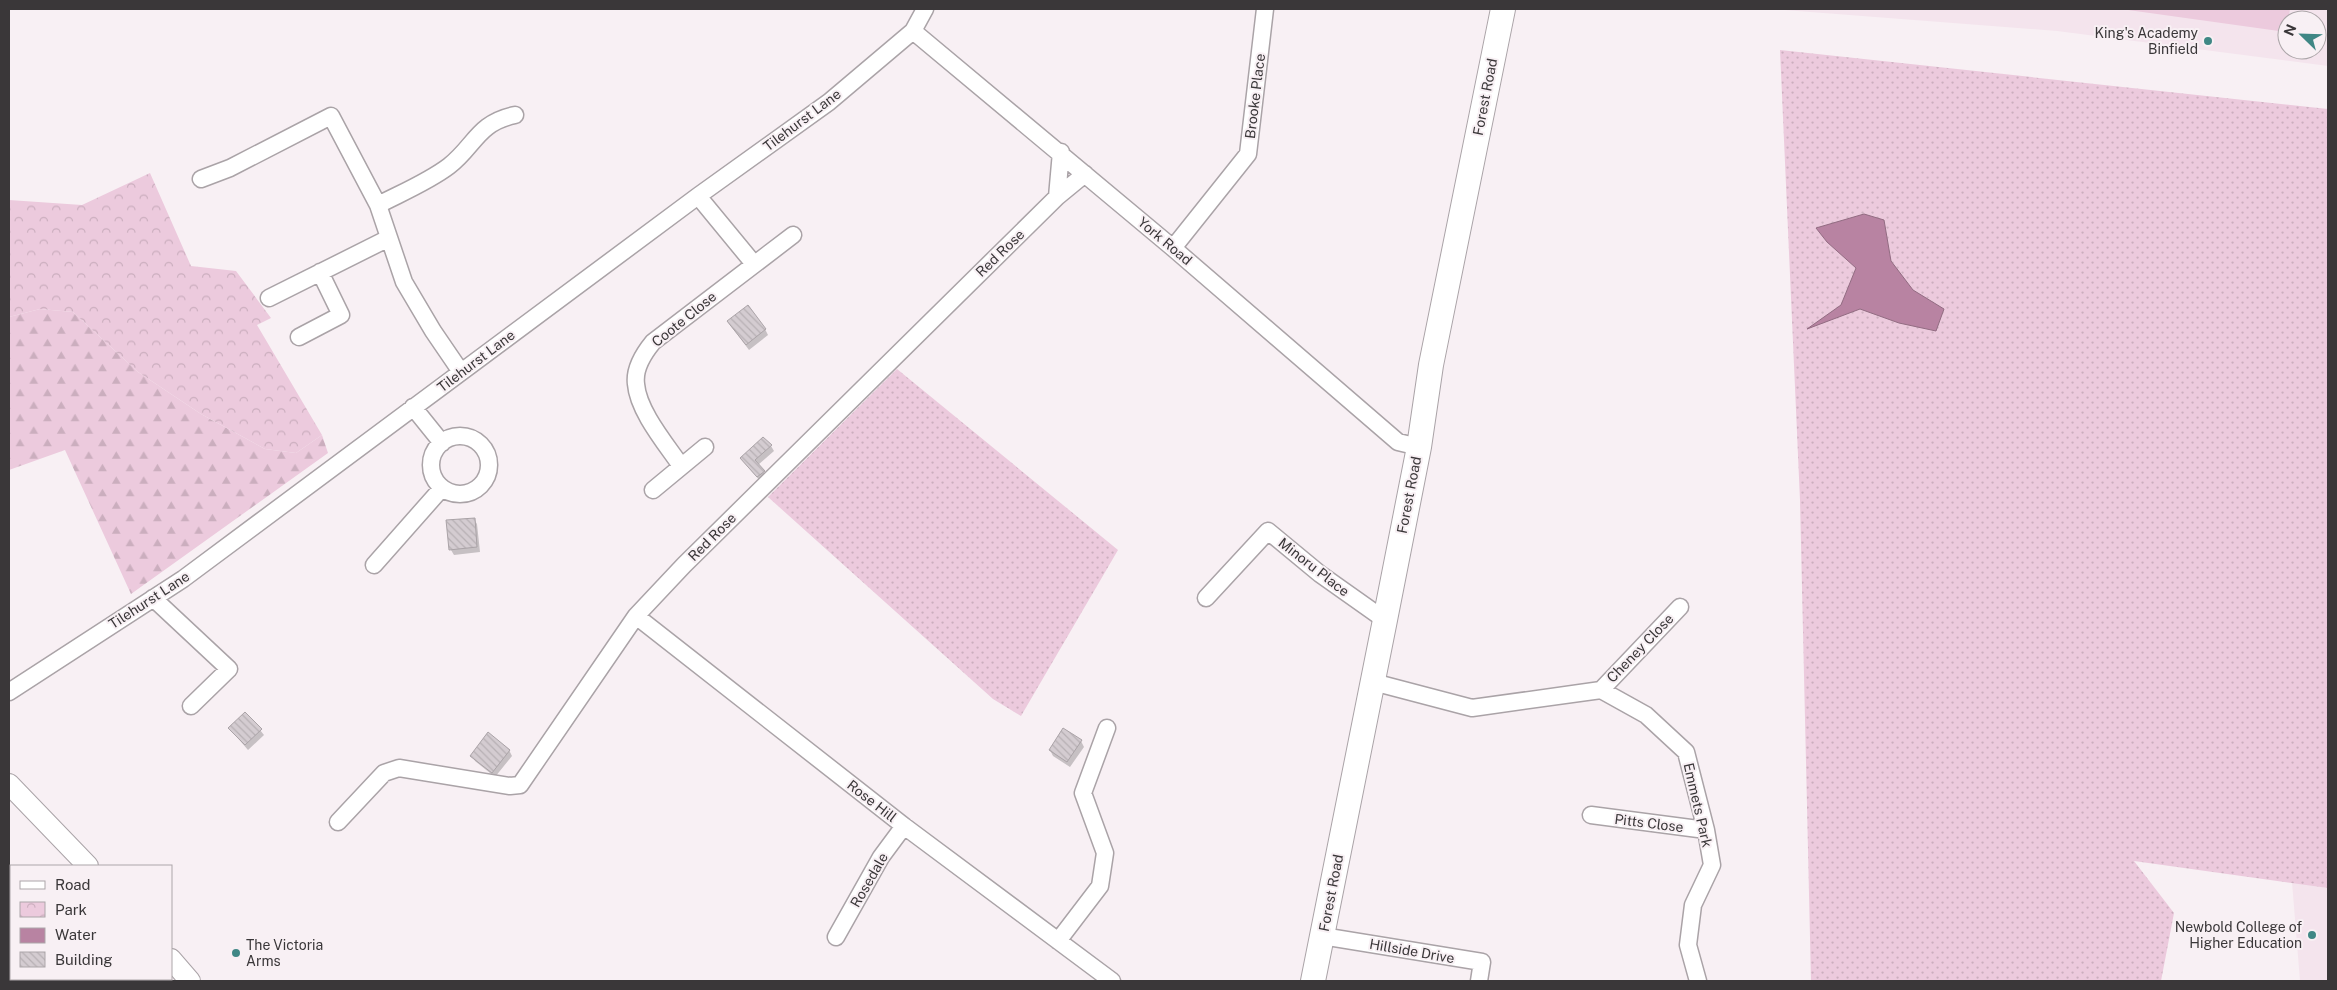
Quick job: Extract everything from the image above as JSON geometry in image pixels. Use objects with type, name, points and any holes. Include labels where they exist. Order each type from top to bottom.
[{"type":"main road","name":"Forest Road","points":[[1313,981],[1386,620],[1419,447],[1431,365],[1503,9]]},
{"type":"street","name":"Tilehurst Lane","points":[[9,692],[183,579],[698,196],[829,102],[913,31],[925,9]]},
{"type":"street","name":"Brooke Place","points":[[1173,248],[1248,154],[1265,9]]},
{"type":"street","name":"York Road","points":[[913,31],[1061,152],[1398,442],[1419,447]]},
{"type":"street","points":[[378,205],[449,166],[483,128],[505,117],[514,115]]},
{"type":"street","points":[[201,179],[230,168],[331,116],[378,205],[404,282],[461,372]]},
{"type":"street","points":[[1057,197],[1061,152]]},
{"type":"street","name":"Red Rose","points":[[338,822],[384,773],[399,768],[510,786],[520,785],[636,616],[698,551],[1057,197],[1085,174]]},
{"type":"street","points":[[698,196],[754,264]]},
{"type":"street","name":"Coote Close","points":[[682,466],[646,414],[635,384],[642,356],[653,342],[793,235]]},
{"type":"street","points":[[269,298],[389,238]]},
{"type":"street","points":[[299,337],[341,315],[320,272]]},
{"type":"street","points":[[413,407],[442,443]]},
{"type":"street","points":[[460,436],[470,438],[484,451],[488,460],[485,479],[479,487],[470,492],[460,494],[442,488],[436,482],[431,466],[432,457],[442,443],[460,436]]},
{"type":"street","points":[[653,490],[705,447]]},
{"type":"street","points":[[374,566],[442,488]]},
{"type":"street","name":"Minoru Place","points":[[1206,598],[1268,531],[1320,574],[1386,620]]},
{"type":"street","points":[[154,598],[229,669],[191,706]]},
{"type":"street","name":"Cheney Close","points":[[1601,690],[1680,607]]},
{"type":"street","name":"Rose Hill","points":[[636,616],[904,826],[1112,981]]},
{"type":"street","points":[[1373,682],[1472,708],[1601,690]]},
{"type":"street","name":"Emmets Park","points":[[1601,690],[1646,715],[1686,752],[1706,830],[1712,865],[1693,905],[1688,945],[1698,981]]},
{"type":"street","points":[[1058,941],[1100,886],[1105,853],[1083,793],[1106,728]]},
{"type":"street","points":[[9,784],[87,865]]},
{"type":"street","name":"Pitts Close","points":[[1591,815],[1706,830]]},
{"type":"street","name":"Rosedale","points":[[836,937],[881,857],[904,826]]},
{"type":"street","name":"Hillside Drive","points":[[1322,936],[1482,962],[1479,981]]},
{"type":"street","points":[[172,960],[190,981]]},
{"type":"shaded area","name":"King's Academy Binfield","points":[[1771,9],[2328,9],[2328,66],[2282,60],[2327,60],[2327,10],[2277,10],[2277,59],[2057,31]]},
{"type":"shaded area","name":"Newbold College of Higher Education","points":[[2292,882],[2328,888],[2328,981],[2300,981]]},
{"type":"green space","points":[[2121,9],[2290,9],[2277,10],[2277,31]]},
{"type":"green space","points":[[1780,50],[2328,109],[2328,888],[2134,861],[2174,913],[2161,981],[1811,981],[1800,500]]},
{"type":"green space","points":[[150,173],[191,266],[236,271],[271,318],[257,325],[322,435],[296,453],[265,449],[201,414],[138,372],[73,312],[40,309],[9,317],[9,200],[82,205]]},
{"type":"green space","points":[[40,309],[73,312],[138,372],[201,414],[265,449],[296,453],[322,435],[328,453],[131,594],[65,450],[9,470],[9,317]]},
{"type":"green space","points":[[897,369],[1118,550],[1021,716],[993,699],[768,497]]},
{"type":"water","points":[[1864,214],[1884,220],[1891,261],[1913,290],[1944,309],[1936,331],[1899,323],[1860,309],[1807,329],[1841,305],[1856,268],[1827,242],[1816,228]]},
{"type":"building","points":[[748,305],[766,329],[746,345],[727,321]]},
{"type":"building","points":[[763,437],[772,445],[755,460],[765,471],[757,477],[740,458]]},
{"type":"building","points":[[475,518],[477,547],[449,550],[446,520]]},
{"type":"building","points":[[245,712],[262,729],[245,745],[228,728]]},
{"type":"building","points":[[1063,728],[1082,740],[1067,762],[1049,750]]},
{"type":"building","points":[[488,732],[510,750],[492,773],[470,756]]},
{"type":"place","name":"King's Academy Binfield","points":[[2208,41]]},
{"type":"place","name":"Newbold College of Higher Education","points":[[2312,935]]},
{"type":"place","name":"The Victoria Arms","points":[[236,953]]}]
